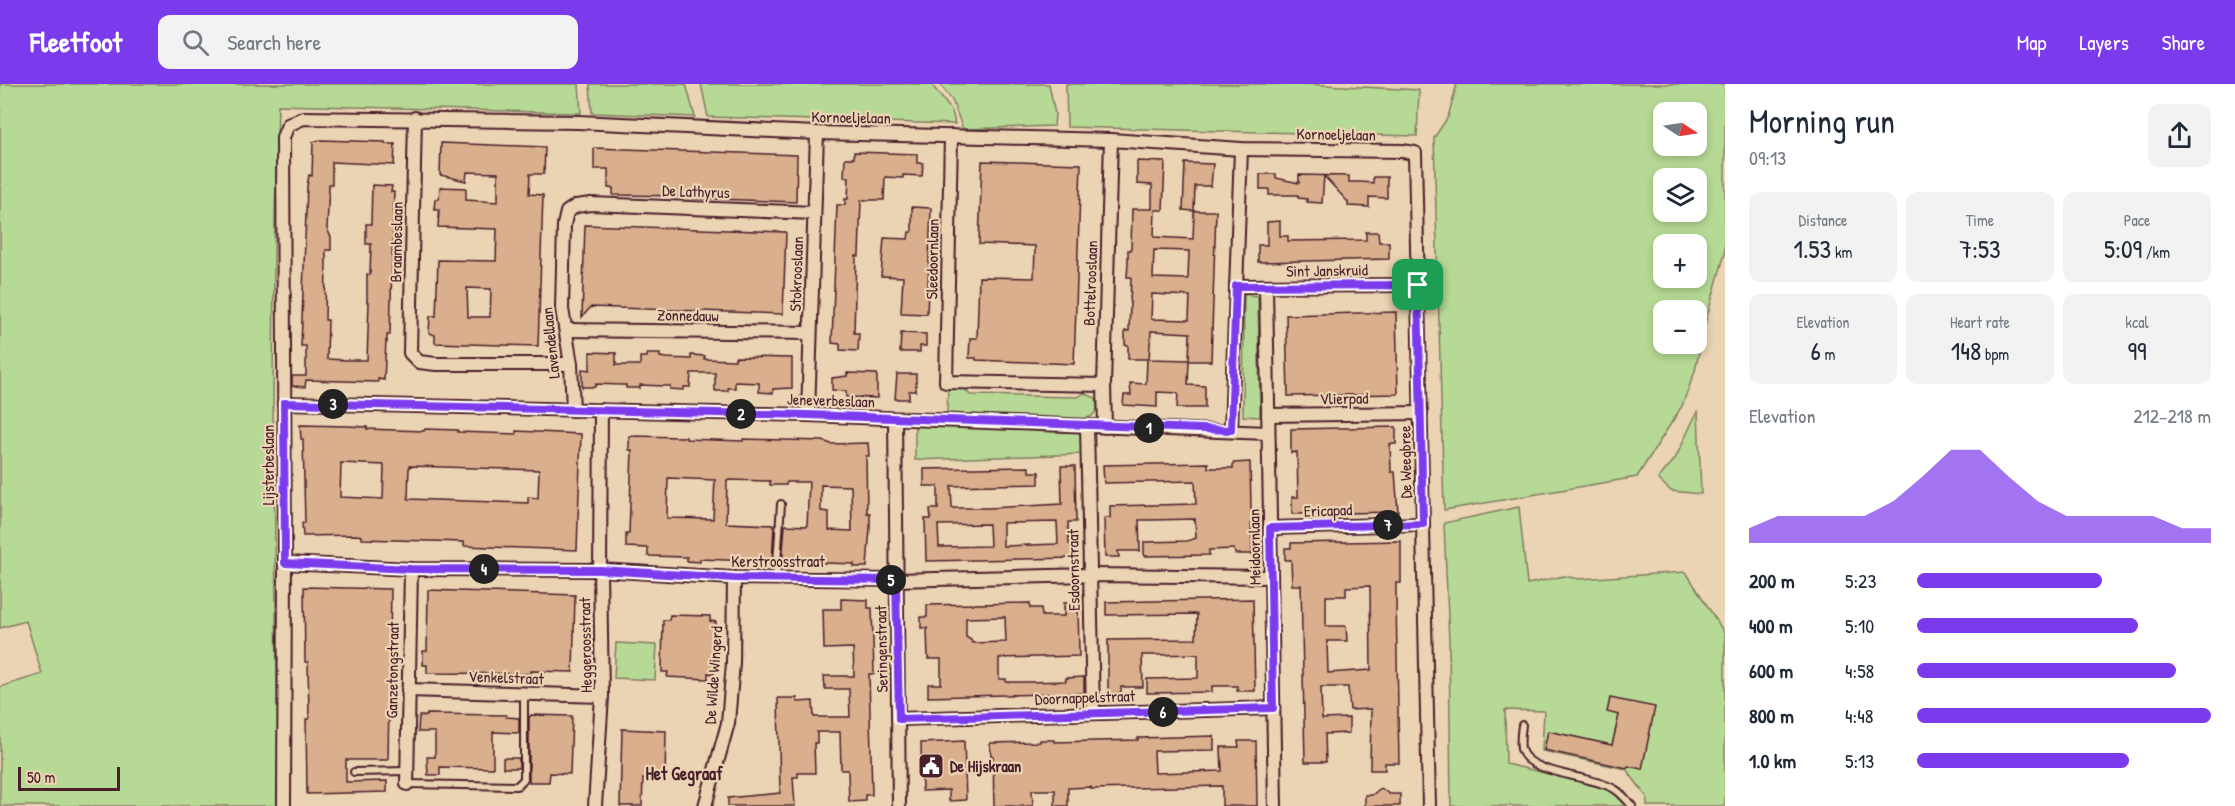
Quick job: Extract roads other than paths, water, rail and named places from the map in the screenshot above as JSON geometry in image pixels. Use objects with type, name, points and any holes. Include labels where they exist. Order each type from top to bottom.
[{"type":"street","name":"Kornoeljelaan","points":[[288,125],[303,118],[415,118],[590,123],[817,134],[1111,140],[1240,149],[1415,153]]},
{"type":"street","name":"Braambeslaan","points":[[415,118],[410,353],[420,362],[436,364],[571,363]]},
{"type":"street","name":"Lijsterbeslaan","points":[[284,806],[283,137],[288,125]]},
{"type":"street","name":"Stokrooslaan","points":[[808,415],[817,134]]},
{"type":"street","name":"Sleedoornlaan","points":[[951,136],[946,382],[1104,385]]},
{"type":"street","name":"Bottelrooslaan","points":[[1105,427],[1104,385],[1111,140]]},
{"type":"street","points":[[1231,430],[1240,149]]},
{"type":"street","name":"De Weegbree","points":[[1415,153],[1429,806]]},
{"type":"street","name":"De Lathyrus","points":[[576,206],[591,204],[814,213]]},
{"type":"street","name":"Lavendellaan","points":[[573,410],[571,363],[562,309],[564,225],[567,212],[576,206]]},
{"type":"street","name":"Sint Janskruid","points":[[1236,286],[1418,285]]},
{"type":"street","name":"Meidoornlaan","points":[[1266,287],[1275,806]]},
{"type":"street","name":"Zonnedauw","points":[[566,330],[810,333]]},
{"type":"street","name":"Jeneverbeslaan","points":[[284,403],[808,415],[1268,433]]},
{"type":"street","name":"Heggeroosstraat","points":[[596,806],[602,696],[601,411]]},
{"type":"street","name":"Vlierpad","points":[[1268,415],[1421,413]]},
{"type":"street","name":"Seringenstraat","points":[[895,419],[899,806]]},
{"type":"street","name":"Esdoornstraat","points":[[1087,426],[1093,713]]},
{"type":"street","name":"Ericapad","points":[[1270,528],[1423,524]]},
{"type":"street","name":"Kerstroosstraat","points":[[285,563],[411,569],[600,570],[734,578],[896,580],[1090,575],[1271,577]]},
{"type":"street","name":"Ganzetongstraat","points":[[407,784],[411,569]]},
{"type":"street","name":"De Wilde Wingerd","points":[[705,806],[728,723],[733,663],[734,578]]},
{"type":"street","name":"Venkelstraat","points":[[408,690],[602,696]]},
{"type":"street","name":"Doornappelstraat","points":[[899,719],[1273,708]]},
{"type":"lane","points":[[776,578],[781,504]]},
{"type":"lane","name":"Ganzetongstraat","points":[[407,784],[517,786],[524,779],[524,695]]},
{"type":"lane","points":[[1522,725],[1521,750],[1530,762],[1538,767],[1594,780],[1615,789],[1627,798],[1632,806]]},
{"type":"lane","points":[[354,772],[407,771]]},
{"type":"place","name":"De Hijskraan","points":[[931,766]]},
{"type":"district","name":"Het Gegraaf","points":[[684,774]]}]
